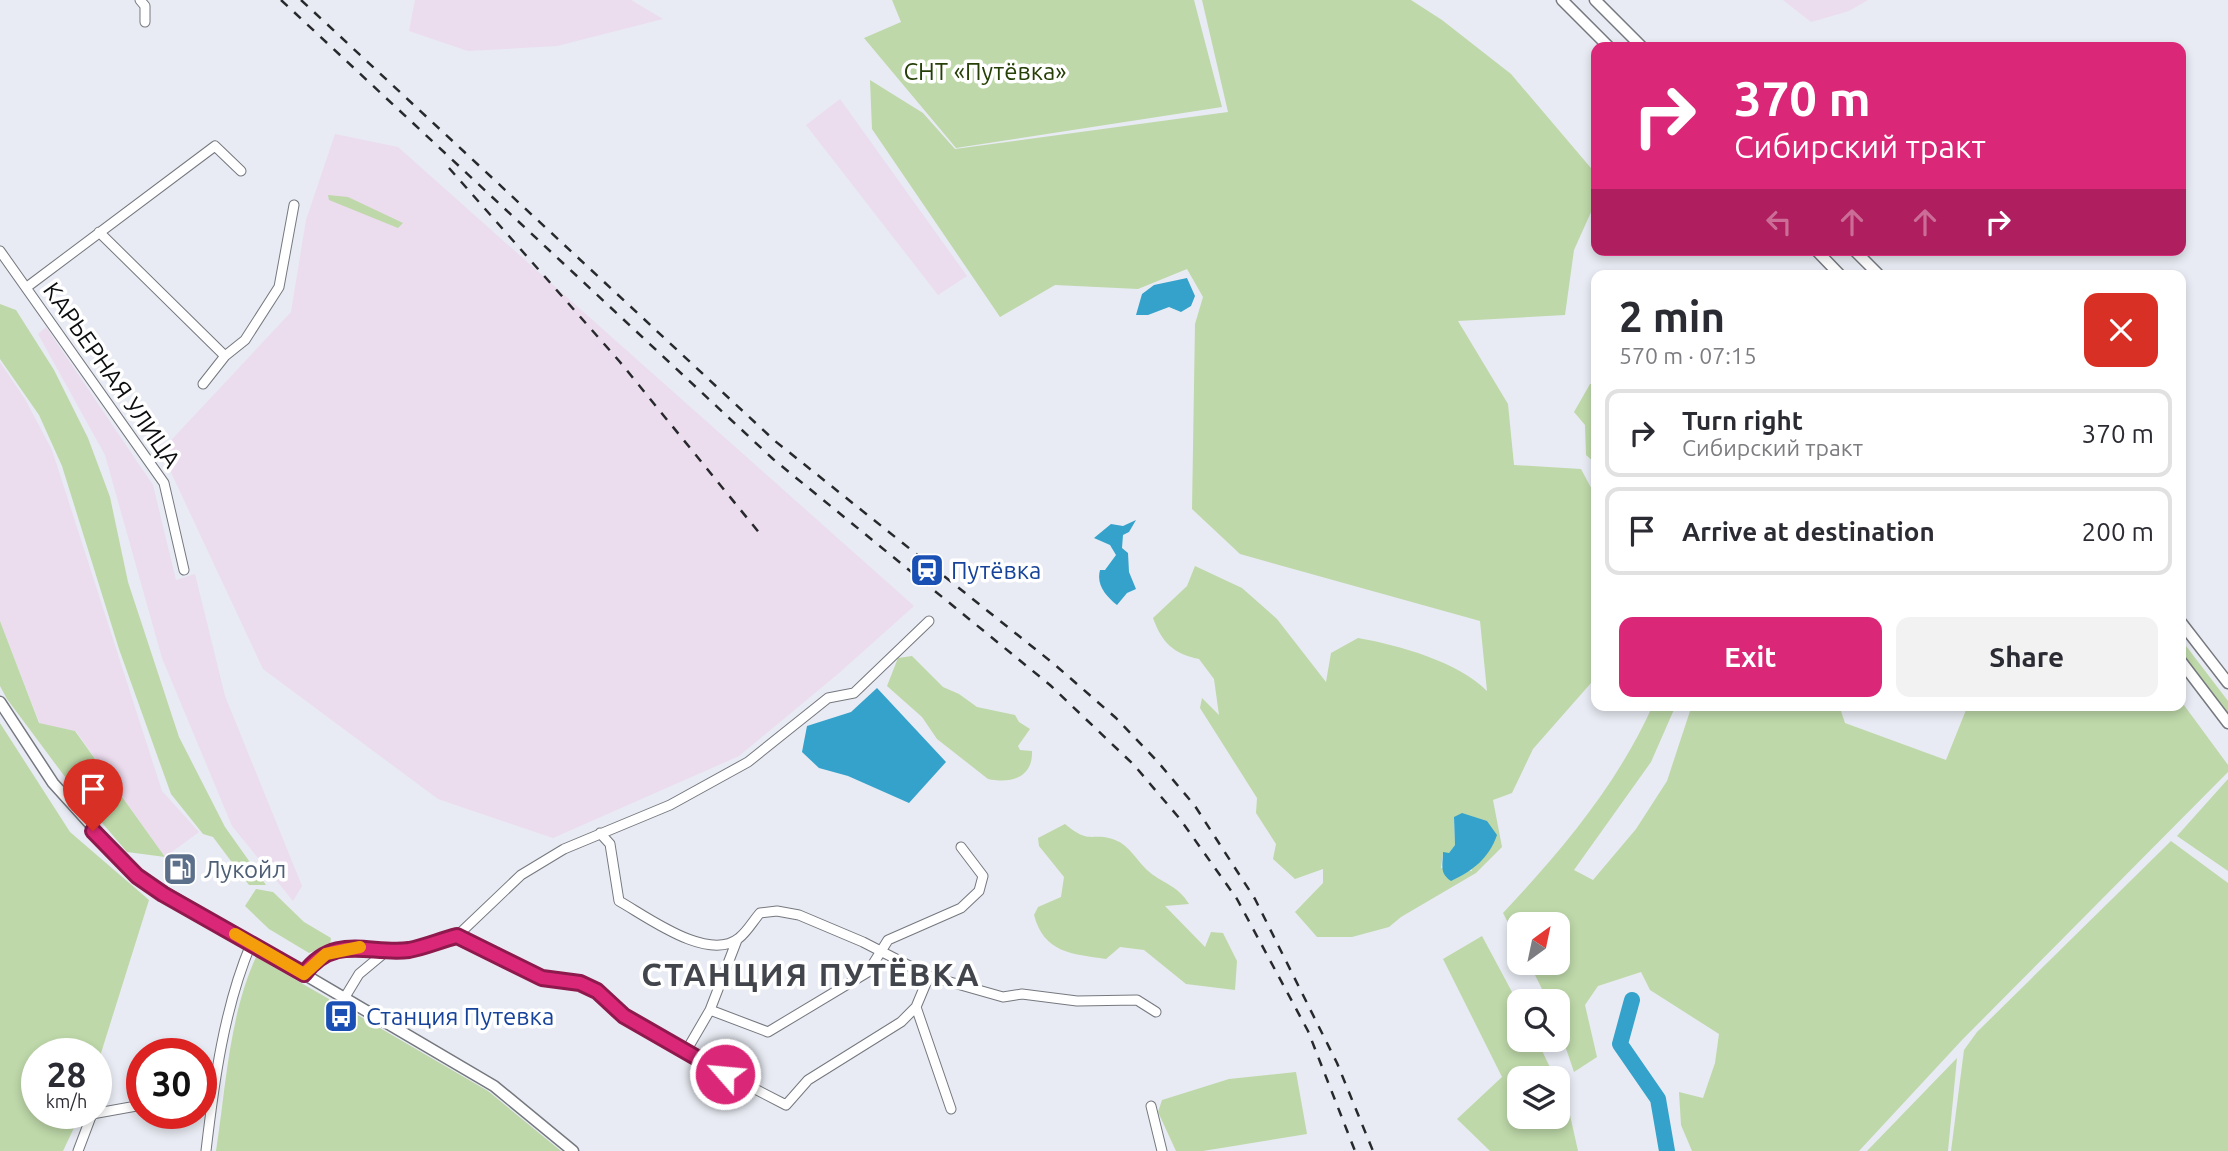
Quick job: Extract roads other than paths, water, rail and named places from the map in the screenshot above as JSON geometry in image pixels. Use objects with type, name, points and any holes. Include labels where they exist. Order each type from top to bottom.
[{"type":"main road","points":[[1562,0],[1604,42]]},
{"type":"main road","points":[[1595,0],[1637,42]]},
{"type":"main road","points":[[1822,256],[1835,270]]},
{"type":"main road","points":[[1860,256],[1874,270]]},
{"type":"main road","points":[[2186,629],[2228,683]]},
{"type":"main road","points":[[2186,668],[2228,723]]},
{"type":"main road","points":[[0,702],[53,783],[117,856],[163,894],[345,997],[494,1086],[573,1151]]},
{"type":"street","points":[[140,0],[145,6],[145,22]]},
{"type":"street","points":[[27,287],[215,146],[241,172]]},
{"type":"street","points":[[203,384],[225,356],[246,341],[279,287],[294,205]]},
{"type":"street","points":[[99,232],[225,356]]},
{"type":"street","name":"КАРЬЕРНАЯ УЛИЦА","points":[[0,251],[164,484],[184,570]]},
{"type":"street","points":[[304,974],[311,964],[335,951],[353,946],[409,950],[457,936],[521,875],[564,849],[670,805],[748,762],[828,698],[853,693],[929,621]]},
{"type":"street","points":[[600,833],[610,844],[618,901],[677,936],[708,945],[737,940]]},
{"type":"street","points":[[710,1010],[768,1032],[868,972],[888,940],[961,908],[979,891],[983,876],[961,847]]},
{"type":"street","points":[[685,1053],[710,1010],[737,940],[760,913],[776,911],[835,929],[929,976],[1003,997],[1021,994],[1077,1001],[1137,1000],[1156,1012]]},
{"type":"street","points":[[457,936],[542,978],[580,983],[597,991],[624,1016],[685,1053],[786,1105],[808,1080],[901,1022],[916,1007],[929,976]]},
{"type":"street","points":[[217,1073],[238,976],[251,944]]},
{"type":"street","points":[[345,997],[359,974],[389,950]]},
{"type":"street","points":[[916,1007],[951,1109]]},
{"type":"street","points":[[1151,1106],[1161,1151]]},
{"type":"street","points":[[78,1151],[86,1129]]},
{"type":"street","points":[[206,1151],[209,1129]]},
{"type":"water","points":[[1187,278],[1195,296],[1191,306],[1181,312],[1169,307],[1148,315],[1136,315],[1142,294],[1154,285]]},
{"type":"water","points":[[1136,520],[1129,532],[1123,535],[1122,548],[1128,553],[1129,572],[1136,589],[1127,593],[1117,605],[1103,590],[1099,581],[1100,570],[1105,570],[1116,555],[1110,545],[1094,538],[1111,524],[1123,526]]},
{"type":"water","points":[[877,688],[946,762],[909,803],[848,776],[819,768],[802,752],[807,726],[851,712]]},
{"type":"water","points":[[1462,813],[1487,821],[1497,835],[1490,850],[1479,863],[1451,881],[1443,872],[1443,852],[1449,853],[1455,845],[1454,817]]},
{"type":"waterway","points":[[1632,1000],[1620,1044],[1658,1099],[1667,1151]]},
{"type":"railway","points":[[281,0],[773,459],[1050,685],[1134,765],[1180,819],[1237,899],[1308,1031],[1355,1151]]},
{"type":"railway","points":[[301,0],[775,441],[1054,664],[1116,718],[1158,762],[1195,806],[1255,899],[1337,1063],[1373,1151]]},
{"type":"railway","points":[[449,168],[620,362],[761,535]]},
{"type":"place","name":"Путёвка","points":[[927,570]]},
{"type":"place","name":"Лукойл","points":[[180,869]]},
{"type":"place","name":"Станция Путевка","points":[[341,1016]]},
{"type":"district","name":"СТАНЦИЯ ПУТЁВКА","points":[[811,974]]},
{"type":"park label","name":"СНТ «Путёвка»","points":[[985,71]]}]
